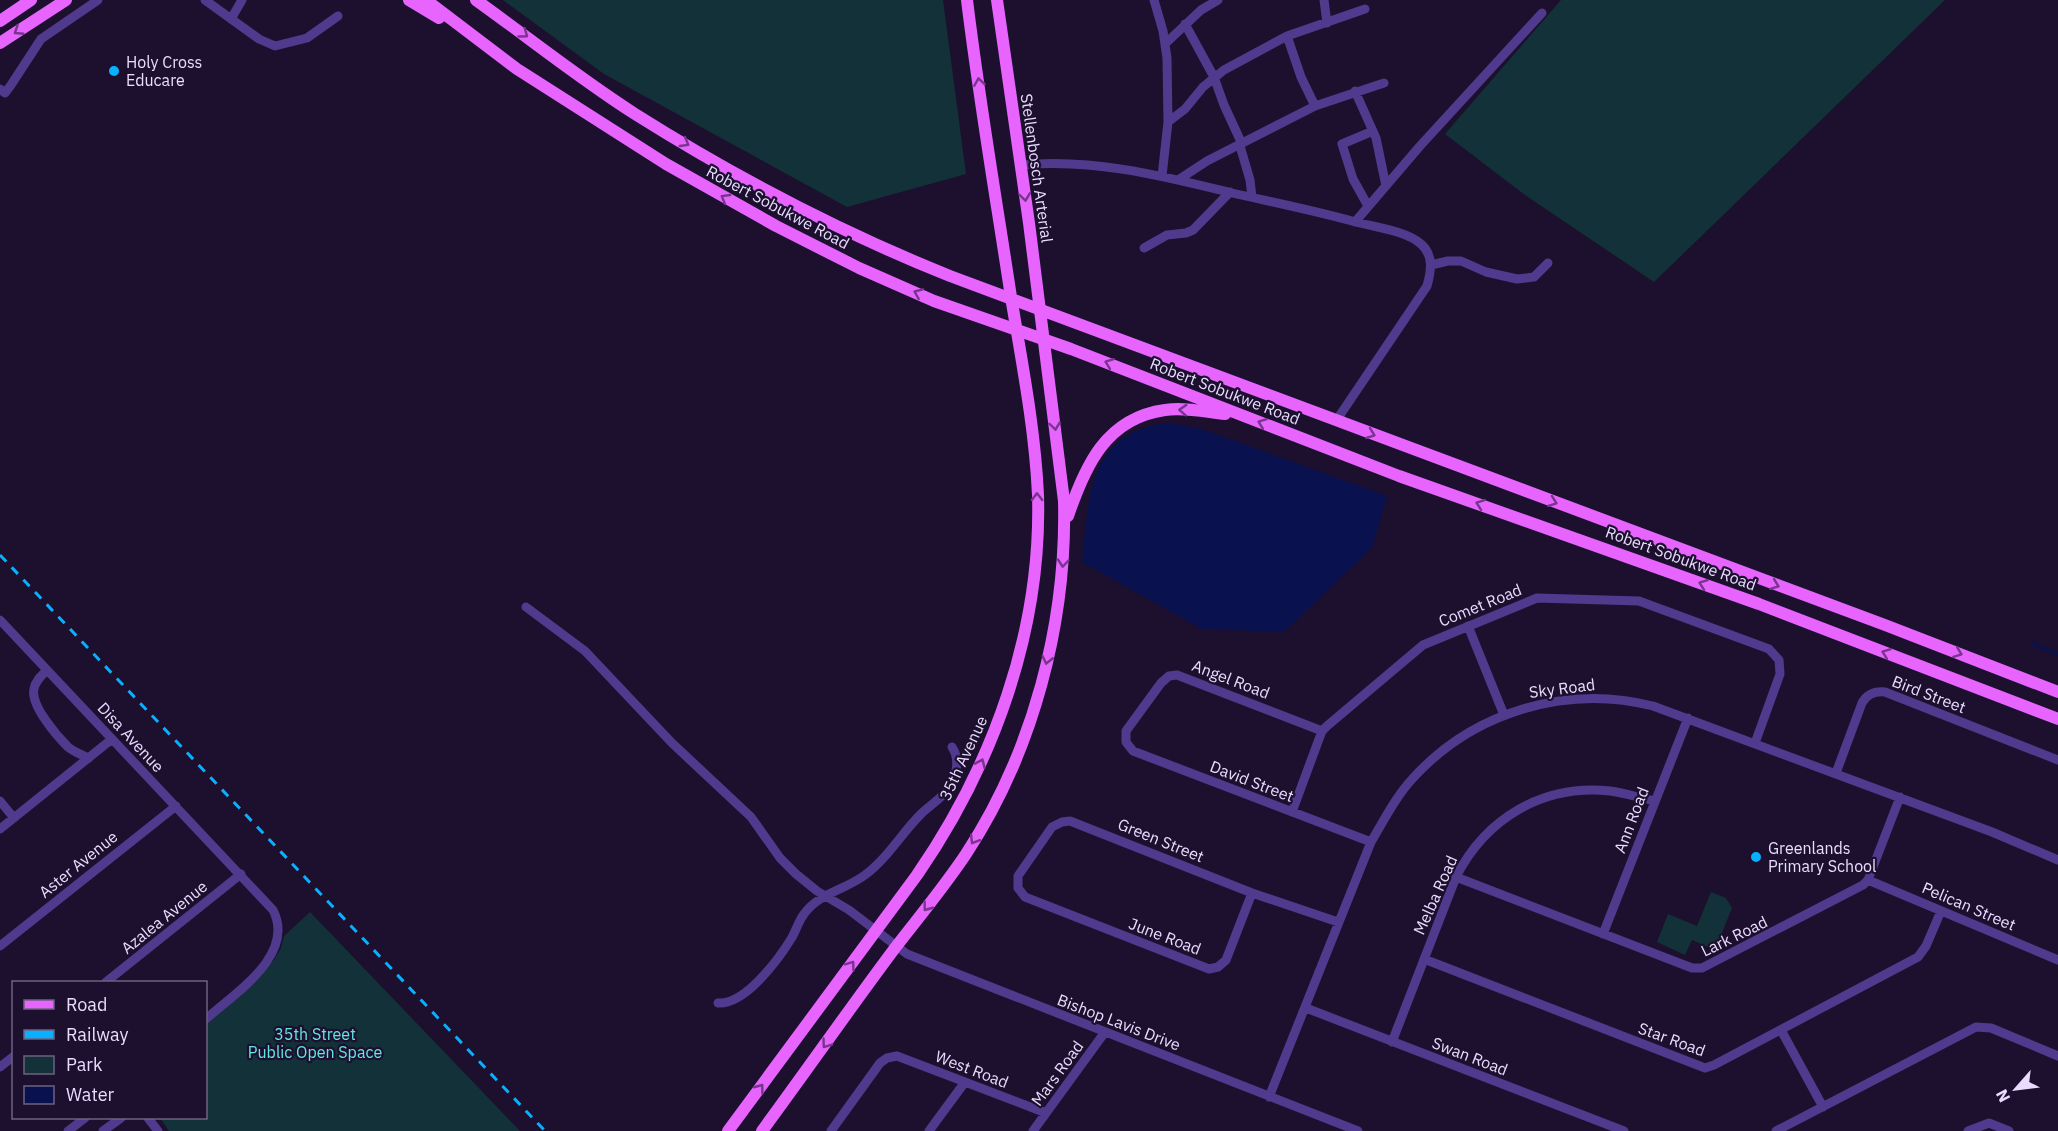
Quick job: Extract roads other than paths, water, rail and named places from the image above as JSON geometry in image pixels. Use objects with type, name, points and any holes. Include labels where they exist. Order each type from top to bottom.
[{"type":"main road","points":[[0,21],[31,0]]},
{"type":"main road","points":[[0,43],[66,0]]},
{"type":"main road","points":[[409,0],[488,48]]},
{"type":"main road","name":"Robert Sobukwe Road","points":[[426,0],[488,48],[544,87],[666,164],[805,242],[934,301],[1071,349],[1399,476],[1792,616],[2058,719]]},
{"type":"main road","name":"Robert Sobukwe Road","points":[[476,0],[608,96],[758,185],[851,234],[915,262],[2058,692]]},
{"type":"main road","points":[[967,0],[1017,331]]},
{"type":"main road","name":"Stellenbosch Arterial","points":[[997,0],[1044,340]]},
{"type":"main road","name":"35th Avenue","points":[[728,1131],[933,851],[968,790],[1002,713],[1023,634],[1033,582],[1038,498],[1029,412],[1017,331]]},
{"type":"main road","points":[[762,1131],[967,852],[990,813],[1023,740],[1040,687],[1051,641],[1061,580],[1065,524],[1062,474],[1044,340]]},
{"type":"main road","points":[[1065,524],[1078,485],[1089,463],[1104,442],[1129,423],[1152,413],[1166,410],[1242,415]]},
{"type":"street","points":[[0,89],[5,93],[11,86],[41,39],[98,0]]},
{"type":"street","points":[[205,0],[259,39],[275,46],[307,38],[338,16]]},
{"type":"street","points":[[231,19],[242,0]]},
{"type":"street","points":[[1154,0],[1166,43],[1168,122],[1162,176]]},
{"type":"street","points":[[1324,0],[1327,23]]},
{"type":"street","points":[[1166,43],[1201,10],[1215,1]]},
{"type":"street","points":[[1168,122],[1185,109],[1214,77],[1244,59],[1287,36],[1365,9]]},
{"type":"street","points":[[1355,222],[1420,146],[1542,13]]},
{"type":"street","points":[[1185,24],[1214,77],[1241,145],[1252,197]]},
{"type":"street","points":[[1287,36],[1301,77],[1315,106]]},
{"type":"street","points":[[1178,180],[1199,165],[1315,106],[1354,91],[1384,83]]},
{"type":"street","points":[[1354,91],[1373,131],[1386,186]]},
{"type":"street","points":[[1368,206],[1353,178],[1342,144],[1373,131]]},
{"type":"street","points":[[1021,165],[1081,164],[1162,176],[1307,208],[1411,238],[1422,245],[1431,265],[1427,286],[1336,421]]},
{"type":"street","points":[[1144,248],[1167,235],[1193,230],[1230,192]]},
{"type":"street","points":[[1431,265],[1461,261],[1486,272],[1517,279],[1534,277],[1548,263]]},
{"type":"street","name":"Comet Road","points":[[1292,812],[1322,731],[1414,650],[1537,598],[1639,601],[1769,649],[1779,660],[1780,674],[1755,743]]},
{"type":"street","name":"Bishop Lavis Drive","points":[[526,607],[585,651],[672,743],[750,817],[787,866],[806,883],[849,910],[896,947],[915,958],[1358,1131]]},
{"type":"street","name":"Disa Avenue","points":[[0,620],[273,910],[279,927],[279,939],[273,955],[246,984],[207,1018]]},
{"type":"street","points":[[1468,626],[1504,715]]},
{"type":"street","points":[[47,670],[33,689],[37,708],[68,746],[89,758]]},
{"type":"street","name":"Angel Road","points":[[1126,742],[1126,731],[1161,683],[1169,676],[1177,675],[1322,731]]},
{"type":"street","name":"Bird Street","points":[[1836,773],[1862,703],[1870,694],[1880,691],[2058,760]]},
{"type":"street","name":"Sky Road","points":[[1269,1097],[1371,842],[1391,808],[1412,779],[1430,761],[1465,734],[1504,715],[1552,702],[1606,698],[1637,702],[1688,717],[1900,797],[2058,860]]},
{"type":"street","name":"Ann Road","points":[[1603,934],[1688,717]]},
{"type":"street","points":[[0,829],[112,739]]},
{"type":"street","name":"David Street","points":[[1126,742],[1133,751],[1371,842]]},
{"type":"street","points":[[718,1003],[732,1002],[744,995],[778,958],[804,913],[825,895],[855,882],[871,870],[922,813],[944,794],[956,772],[956,756],[952,747]]},
{"type":"street","name":"Melba Road","points":[[1392,1042],[1456,877],[1466,858],[1489,830],[1502,819],[1531,802],[1564,792],[1595,790],[1654,801]]},
{"type":"street","points":[[1868,880],[1900,797]]},
{"type":"street","points":[[0,801],[14,818]]},
{"type":"street","name":"Aster Avenue","points":[[0,946],[176,806]]},
{"type":"street","name":"Green Street","points":[[1025,897],[1018,888],[1018,876],[1053,827],[1070,821],[1252,893],[1338,922]]},
{"type":"street","name":"Azalea Avenue","points":[[107,981],[241,874]]},
{"type":"street","name":"Lark Road","points":[[1456,877],[1692,968],[1702,968],[1855,890],[1868,880]]},
{"type":"street","name":"Pelican Street","points":[[1868,880],[2058,960]]},
{"type":"street","name":"June Road","points":[[1025,897],[1209,969],[1218,967],[1226,960],[1252,893]]},
{"type":"street","name":"Star Road","points":[[1424,959],[1700,1067],[1714,1065],[1918,957],[1926,946],[1941,911]]},
{"type":"street","name":"Swan Road","points":[[1306,1008],[1618,1130]]},
{"type":"street","points":[[1776,1131],[1976,1027],[1991,1028],[2058,1056]]},
{"type":"street","points":[[1781,1030],[1823,1107]]},
{"type":"street","name":"Mars Road","points":[[1033,1131],[1105,1032]]},
{"type":"street","name":"West Road","points":[[831,1131],[873,1072],[886,1058],[900,1056],[1046,1113]]},
{"type":"street","points":[[0,1067],[12,1058]]},
{"type":"street","points":[[929,1131],[964,1082]]},
{"type":"street","points":[[68,1131],[84,1119]]},
{"type":"street","points":[[103,1131],[120,1119]]},
{"type":"street","points":[[149,1119],[158,1131]]},
{"type":"street","points":[[1968,1131],[1989,1123],[2009,1131]]},
{"type":"water","points":[[1170,423],[1202,429],[1387,496],[1372,548],[1284,632],[1202,629],[1082,562],[1091,492],[1098,471],[1108,453],[1122,439],[1143,428]]},
{"type":"waterway","points":[[2034,642],[2035,645],[2058,654]]},
{"type":"railway","points":[[0,555],[545,1131]]},
{"type":"place","name":"Holy Cross Educare","points":[[114,71]]},
{"type":"place","name":"Greenlands Primary School","points":[[1756,857]]},
{"type":"park label","name":"35th Street Public Open Space","points":[[315,1043]]}]
